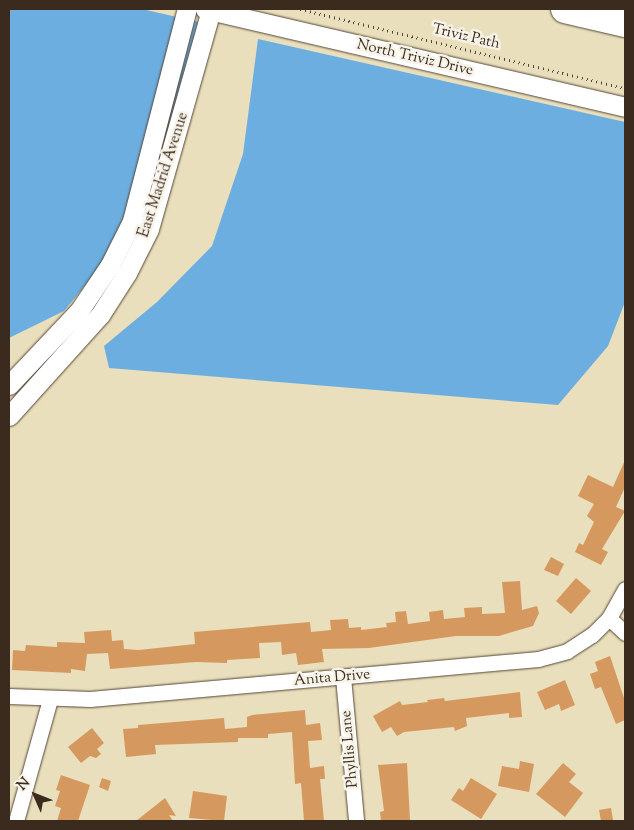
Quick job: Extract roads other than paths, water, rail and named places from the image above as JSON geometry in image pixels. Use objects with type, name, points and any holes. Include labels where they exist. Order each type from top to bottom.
[{"type":"highway","points":[[565,9],[625,23]]},
{"type":"street","name":"East Madrid Avenue","points":[[9,385],[79,311],[110,265],[132,220],[187,9]]},
{"type":"street","name":"East Madrid Avenue","points":[[9,416],[100,316],[149,229],[208,9]]},
{"type":"street","name":"North Triviz Drive","points":[[208,9],[625,107]]},
{"type":"street","name":"Anita Drive","points":[[9,696],[50,699],[343,677],[548,657],[576,646],[609,618],[625,589]]},
{"type":"street","points":[[609,618],[625,633]]},
{"type":"street","name":"Phyllis Lane","points":[[343,677],[356,821]]},
{"type":"street","points":[[16,821],[50,699]]},
{"type":"water","points":[[9,9],[142,9],[199,22],[171,121],[131,230],[64,311],[9,338]]},
{"type":"water","points":[[258,39],[625,122],[625,302],[608,346],[558,405],[109,368],[104,346],[157,302],[212,246],[243,154]]}]
